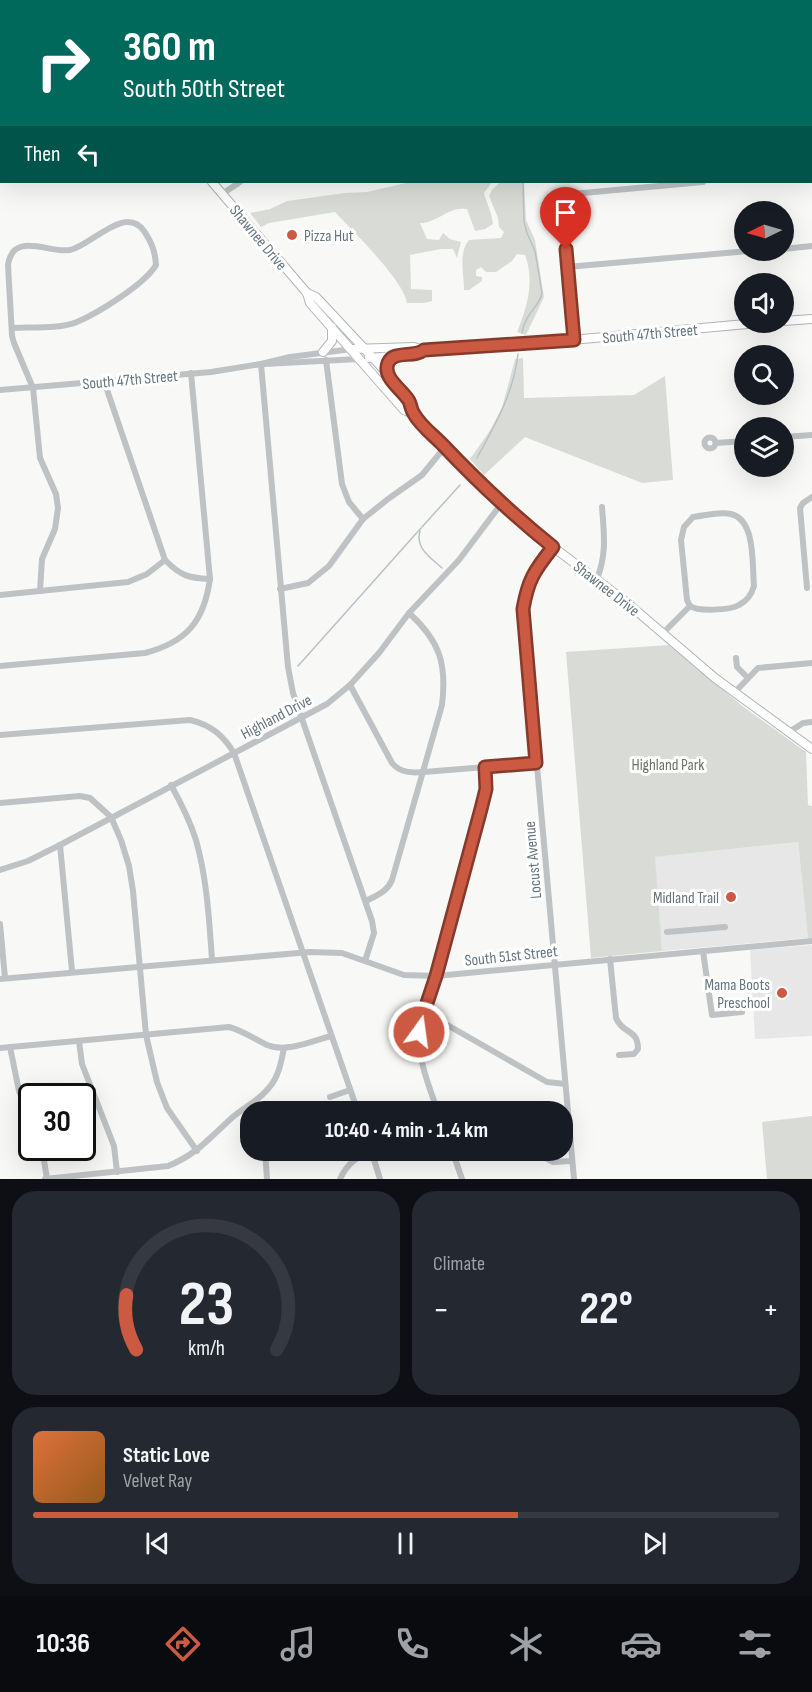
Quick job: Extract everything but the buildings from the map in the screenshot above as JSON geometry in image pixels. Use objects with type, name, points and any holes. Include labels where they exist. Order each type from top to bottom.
[{"type":"main road","name":"Shawnee Drive","points":[[213,183],[307,293],[310,303],[404,410],[413,414],[464,469],[501,504],[735,692],[812,749]]},
{"type":"main road","name":"Shawnee Drive","points":[[307,293],[316,297],[373,357],[409,401],[413,414]]},
{"type":"main road","points":[[794,320],[812,319]]},
{"type":"main road","name":"South 47th Street","points":[[352,349],[414,347],[424,350],[574,340],[734,325]]},
{"type":"main road","points":[[325,356],[332,341],[332,327]]},
{"type":"main road","name":"South 47th Street","points":[[359,359],[419,354],[424,350]]},
{"type":"main road","points":[[387,374],[389,360],[395,355]]},
{"type":"street","points":[[222,195],[239,183]]},
{"type":"street","points":[[574,340],[561,195],[671,183]]},
{"type":"street","points":[[12,328],[76,323],[145,280],[156,265],[156,254],[146,234],[137,225],[117,224],[79,247],[69,250],[29,245],[17,249],[9,256],[12,328],[17,353],[33,388],[40,458],[56,494],[58,508],[55,529],[42,559],[40,591]]},
{"type":"street","points":[[794,248],[812,246]]},
{"type":"street","points":[[567,267],[734,252]]},
{"type":"street","name":"South 47th Street","points":[[325,356],[352,349]]},
{"type":"street","points":[[325,356],[342,484],[349,502],[363,519]]},
{"type":"street","name":"South 47th Street","points":[[0,390],[191,373],[261,364],[290,357],[325,356],[359,359]]},
{"type":"street","points":[[261,364],[288,667],[302,718],[366,901],[374,933],[366,961]]},
{"type":"street","points":[[0,666],[145,653],[162,649],[188,632],[198,618],[207,601],[210,579],[191,373]]},
{"type":"street","points":[[104,381],[165,560],[176,571],[191,578],[210,579]]},
{"type":"street","points":[[794,436],[812,435]]},
{"type":"street","points":[[716,443],[734,442]]},
{"type":"street","points":[[280,589],[308,583],[329,566],[363,519],[388,498],[422,475],[445,447]]},
{"type":"street","points":[[807,588],[800,508],[803,502],[812,497]]},
{"type":"street","name":"Highland Drive","points":[[0,870],[28,861],[60,845],[327,704],[350,685],[379,653],[409,613],[459,560],[501,504]]},
{"type":"street","points":[[597,579],[605,549],[602,507]]},
{"type":"street","points":[[726,513],[743,520],[749,532],[754,586],[752,591],[744,602],[736,607],[697,610],[690,606],[687,600],[681,540],[684,526],[693,517],[726,513]]},
{"type":"street","name":"Locust Avenue","points":[[553,547],[533,572],[523,609],[567,1101]]},
{"type":"street","points":[[0,595],[128,582],[147,574],[165,560]]},
{"type":"street","points":[[663,633],[690,606]]},
{"type":"street","points":[[366,901],[390,886],[424,772],[445,685],[443,665],[436,645],[424,627],[409,613]]},
{"type":"street","points":[[736,658],[737,667],[747,677]]},
{"type":"street","points":[[735,692],[758,668],[812,663]]},
{"type":"street","points":[[350,685],[392,763],[401,770],[411,773],[536,763]]},
{"type":"street","points":[[0,735],[190,720],[214,729],[225,740],[234,753],[354,1101]]},
{"type":"street","points":[[789,732],[803,723],[812,722]]},
{"type":"street","points":[[434,1101],[424,1073],[419,1032],[486,789],[485,767]]},
{"type":"street","points":[[171,785],[196,838],[203,869],[212,959]]},
{"type":"street","points":[[0,803],[80,796],[90,798],[111,817],[129,866],[146,1035],[157,1082],[167,1108],[197,1151]]},
{"type":"street","points":[[60,845],[72,971]]},
{"type":"street","points":[[0,924],[3,979]]},
{"type":"street","points":[[667,932],[725,927]]},
{"type":"street","name":"South 51st Street","points":[[3,979],[303,952],[342,953],[404,975],[436,976],[812,941]]},
{"type":"street","points":[[703,951],[712,1015],[742,1012]]},
{"type":"street","points":[[610,959],[618,1024],[633,1033],[638,1042],[638,1049],[634,1054],[619,1055]]},
{"type":"street","points":[[423,1015],[435,1018],[547,1082],[565,1084]]},
{"type":"street","points":[[0,1048],[229,1027],[249,1033],[268,1045],[284,1048],[331,1036]]},
{"type":"street","points":[[79,1041],[82,1064],[114,1146],[117,1172]]},
{"type":"street","points":[[10,1047],[18,1086]]},
{"type":"street","points":[[256,1101],[266,1092],[275,1079],[284,1048]]},
{"type":"street","points":[[330,1097],[350,1090]]},
{"type":"street","points":[[44,1161],[46,1179],[168,1166],[197,1151],[240,1112]]},
{"type":"street","points":[[266,1161],[267,1179]]},
{"type":"street","points":[[340,1179],[344,1169],[352,1161]]},
{"type":"street","points":[[375,1161],[380,1179]]},
{"type":"street","points":[[456,1161],[462,1179]]},
{"type":"street","points":[[551,1161],[572,1161]]},
{"type":"street","name":"Locust Avenue","points":[[572,1161],[574,1179]]},
{"type":"shaded area","name":"Midland Trail","points":[[798,842],[808,938],[662,951],[654,857]]},
{"type":"shaded area","name":"Mama Boots Preschool","points":[[812,945],[812,1036],[755,1039],[750,950]]},
{"type":"green space","points":[[406,183],[491,183],[484,193],[493,224],[475,231],[467,209],[454,210],[420,223],[427,239],[439,240],[443,233],[450,239],[461,242],[457,258],[453,249],[410,255],[411,289],[432,290],[432,301],[407,303],[404,294],[388,270],[335,212],[269,223],[261,227],[250,213],[270,209],[287,201],[367,192]]},
{"type":"green space","points":[[499,183],[524,183],[526,220],[535,240],[544,297],[526,335],[517,332],[527,304],[530,285],[525,255],[517,254],[512,261],[496,272],[486,272],[481,267],[476,270],[476,276],[482,277],[482,281],[469,290],[464,290],[462,264],[469,240],[501,238],[504,232],[499,227],[498,218],[489,196]]},
{"type":"green space","points":[[523,358],[524,398],[634,395],[665,376],[673,480],[642,483],[525,437],[484,475],[470,459],[491,429],[502,408],[515,359]]},
{"type":"green space","name":"Highland Park","points":[[669,645],[745,708],[806,752],[808,805],[812,806],[812,938],[808,938],[798,842],[655,857],[662,951],[591,958],[566,652]]},
{"type":"green space","points":[[812,1116],[812,1179],[767,1179],[762,1122]]},
{"type":"waterway","points":[[522,333],[526,320],[542,293],[535,251],[524,222],[523,183]]},
{"type":"waterway","points":[[477,458],[508,395],[518,354]]},
{"type":"waterway","points":[[422,527],[460,485]]},
{"type":"waterway","points":[[298,666],[421,528]]},
{"type":"waterway","points":[[420,531],[422,547],[428,556],[442,568]]},
{"type":"place","name":"Pizza Hut","points":[[292,235]]},
{"type":"place","name":"Midland Trail","points":[[731,897]]},
{"type":"place","name":"Mama Boots Preschool","points":[[782,993]]},
{"type":"route","points":[[419,1032],[486,789],[485,767],[536,763],[523,609],[533,572],[553,547],[501,504],[464,469],[413,414],[409,401],[387,374],[387,367],[389,360],[395,355],[419,354],[424,350],[574,340],[566,249]]}]
